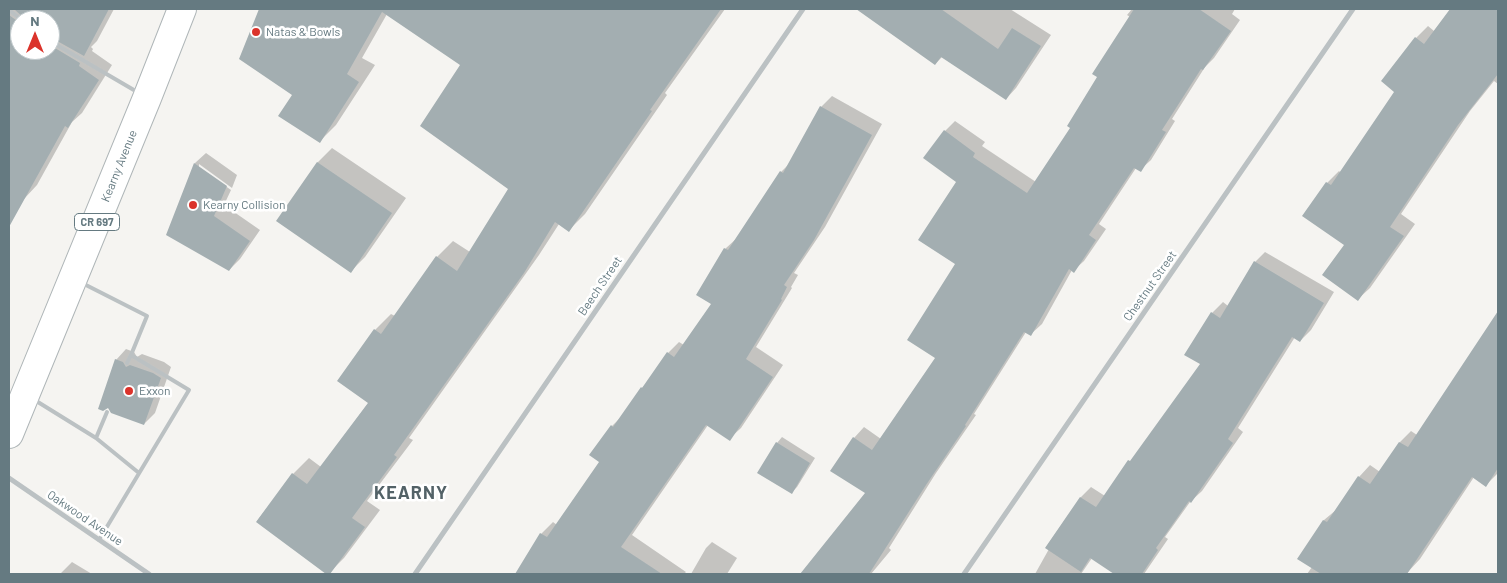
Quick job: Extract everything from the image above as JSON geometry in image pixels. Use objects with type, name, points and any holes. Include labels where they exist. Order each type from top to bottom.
[{"type":"main road","name":"Kearny Avenue","points":[[9,434],[182,9]]},
{"type":"street","name":"Beech Street","points":[[415,574],[802,9]]},
{"type":"street","name":"Chestnut Street","points":[[964,574],[1354,9]]},
{"type":"street","name":"Oakwood Avenue","points":[[9,478],[149,574]]},
{"type":"lane","points":[[60,47],[147,98]]},
{"type":"lane","points":[[73,279],[147,316],[127,363]]},
{"type":"lane","points":[[99,540],[189,390],[131,355]]},
{"type":"lane","points":[[25,394],[96,438],[139,473]]},
{"type":"lane","points":[[96,438],[107,412]]},
{"type":"building","points":[[109,9],[84,56],[60,43],[60,10],[15,10]]},
{"type":"building","points":[[259,9],[721,9],[650,110],[652,111],[569,232],[555,222],[524,273],[394,455],[397,457],[352,518],[365,527],[330,574],[326,574],[256,522],[292,473],[307,484],[368,403],[337,381],[374,329],[381,334],[436,256],[457,271],[508,189],[420,126],[460,65],[382,12],[347,74],[359,82],[320,143],[278,116],[292,95],[239,59]]},
{"type":"building","points":[[856,9],[941,9],[998,49],[1012,28],[1041,46],[1006,100],[941,57],[935,65]]},
{"type":"building","points":[[1134,9],[1199,9],[1231,31],[1203,70],[1201,69],[1162,130],[1166,132],[1141,172],[1134,168],[1089,235],[1096,240],[1074,273],[1069,269],[1031,336],[1024,332],[966,426],[869,574],[800,574],[865,493],[830,471],[853,437],[872,450],[935,358],[907,340],[955,264],[918,240],[956,182],[923,158],[944,130],[975,153],[973,157],[1027,193],[1070,128],[1067,126],[1097,77],[1092,74]]},
{"type":"building","points":[[1450,9],[1498,9],[1498,74],[1458,125],[1390,227],[1404,236],[1358,301],[1322,275],[1344,245],[1302,216],[1326,182],[1331,185],[1394,92],[1381,81],[1415,37],[1424,44]]},
{"type":"building","points":[[9,15],[10,60],[60,60],[60,51],[80,63],[79,66],[99,80],[68,128],[65,126],[9,227]]},
{"type":"building","points":[[820,106],[872,135],[814,240],[784,285],[787,287],[782,300],[746,359],[773,377],[730,441],[706,425],[621,547],[662,574],[515,574],[540,533],[547,537],[599,462],[589,455],[611,425],[613,427],[667,352],[674,357],[711,304],[696,295],[724,248],[728,250],[780,171],[783,173]]},
{"type":"building","points":[[317,162],[392,213],[351,273],[276,221]]},
{"type":"building","points":[[194,163],[227,186],[214,216],[250,241],[229,271],[166,235]]},
{"type":"building","points":[[1254,261],[1324,303],[1300,342],[1292,337],[1228,439],[1233,443],[1191,503],[1189,501],[1156,548],[1158,550],[1142,574],[1114,574],[1090,558],[1081,572],[1045,548],[1080,497],[1096,507],[1128,460],[1130,461],[1200,364],[1184,355],[1211,312],[1220,318]]},
{"type":"building","points":[[1498,311],[1498,468],[1486,487],[1472,477],[1407,574],[1321,574],[1297,559],[1323,520],[1327,522],[1358,476],[1370,484],[1399,442],[1408,447]]},
{"type":"building","points":[[115,359],[123,362],[126,367],[130,365],[153,373],[161,378],[144,425],[111,413],[108,408],[103,411],[98,409]]},
{"type":"building","points":[[776,442],[810,463],[792,494],[757,473]]},
{"type":"place","name":"Natas & Bowls","points":[[256,32]]},
{"type":"place","name":"Kearny Collision","points":[[193,205]]},
{"type":"place","name":"Exxon","points":[[129,391]]},
{"type":"district","name":"KEARNY","points":[[411,493]]}]
